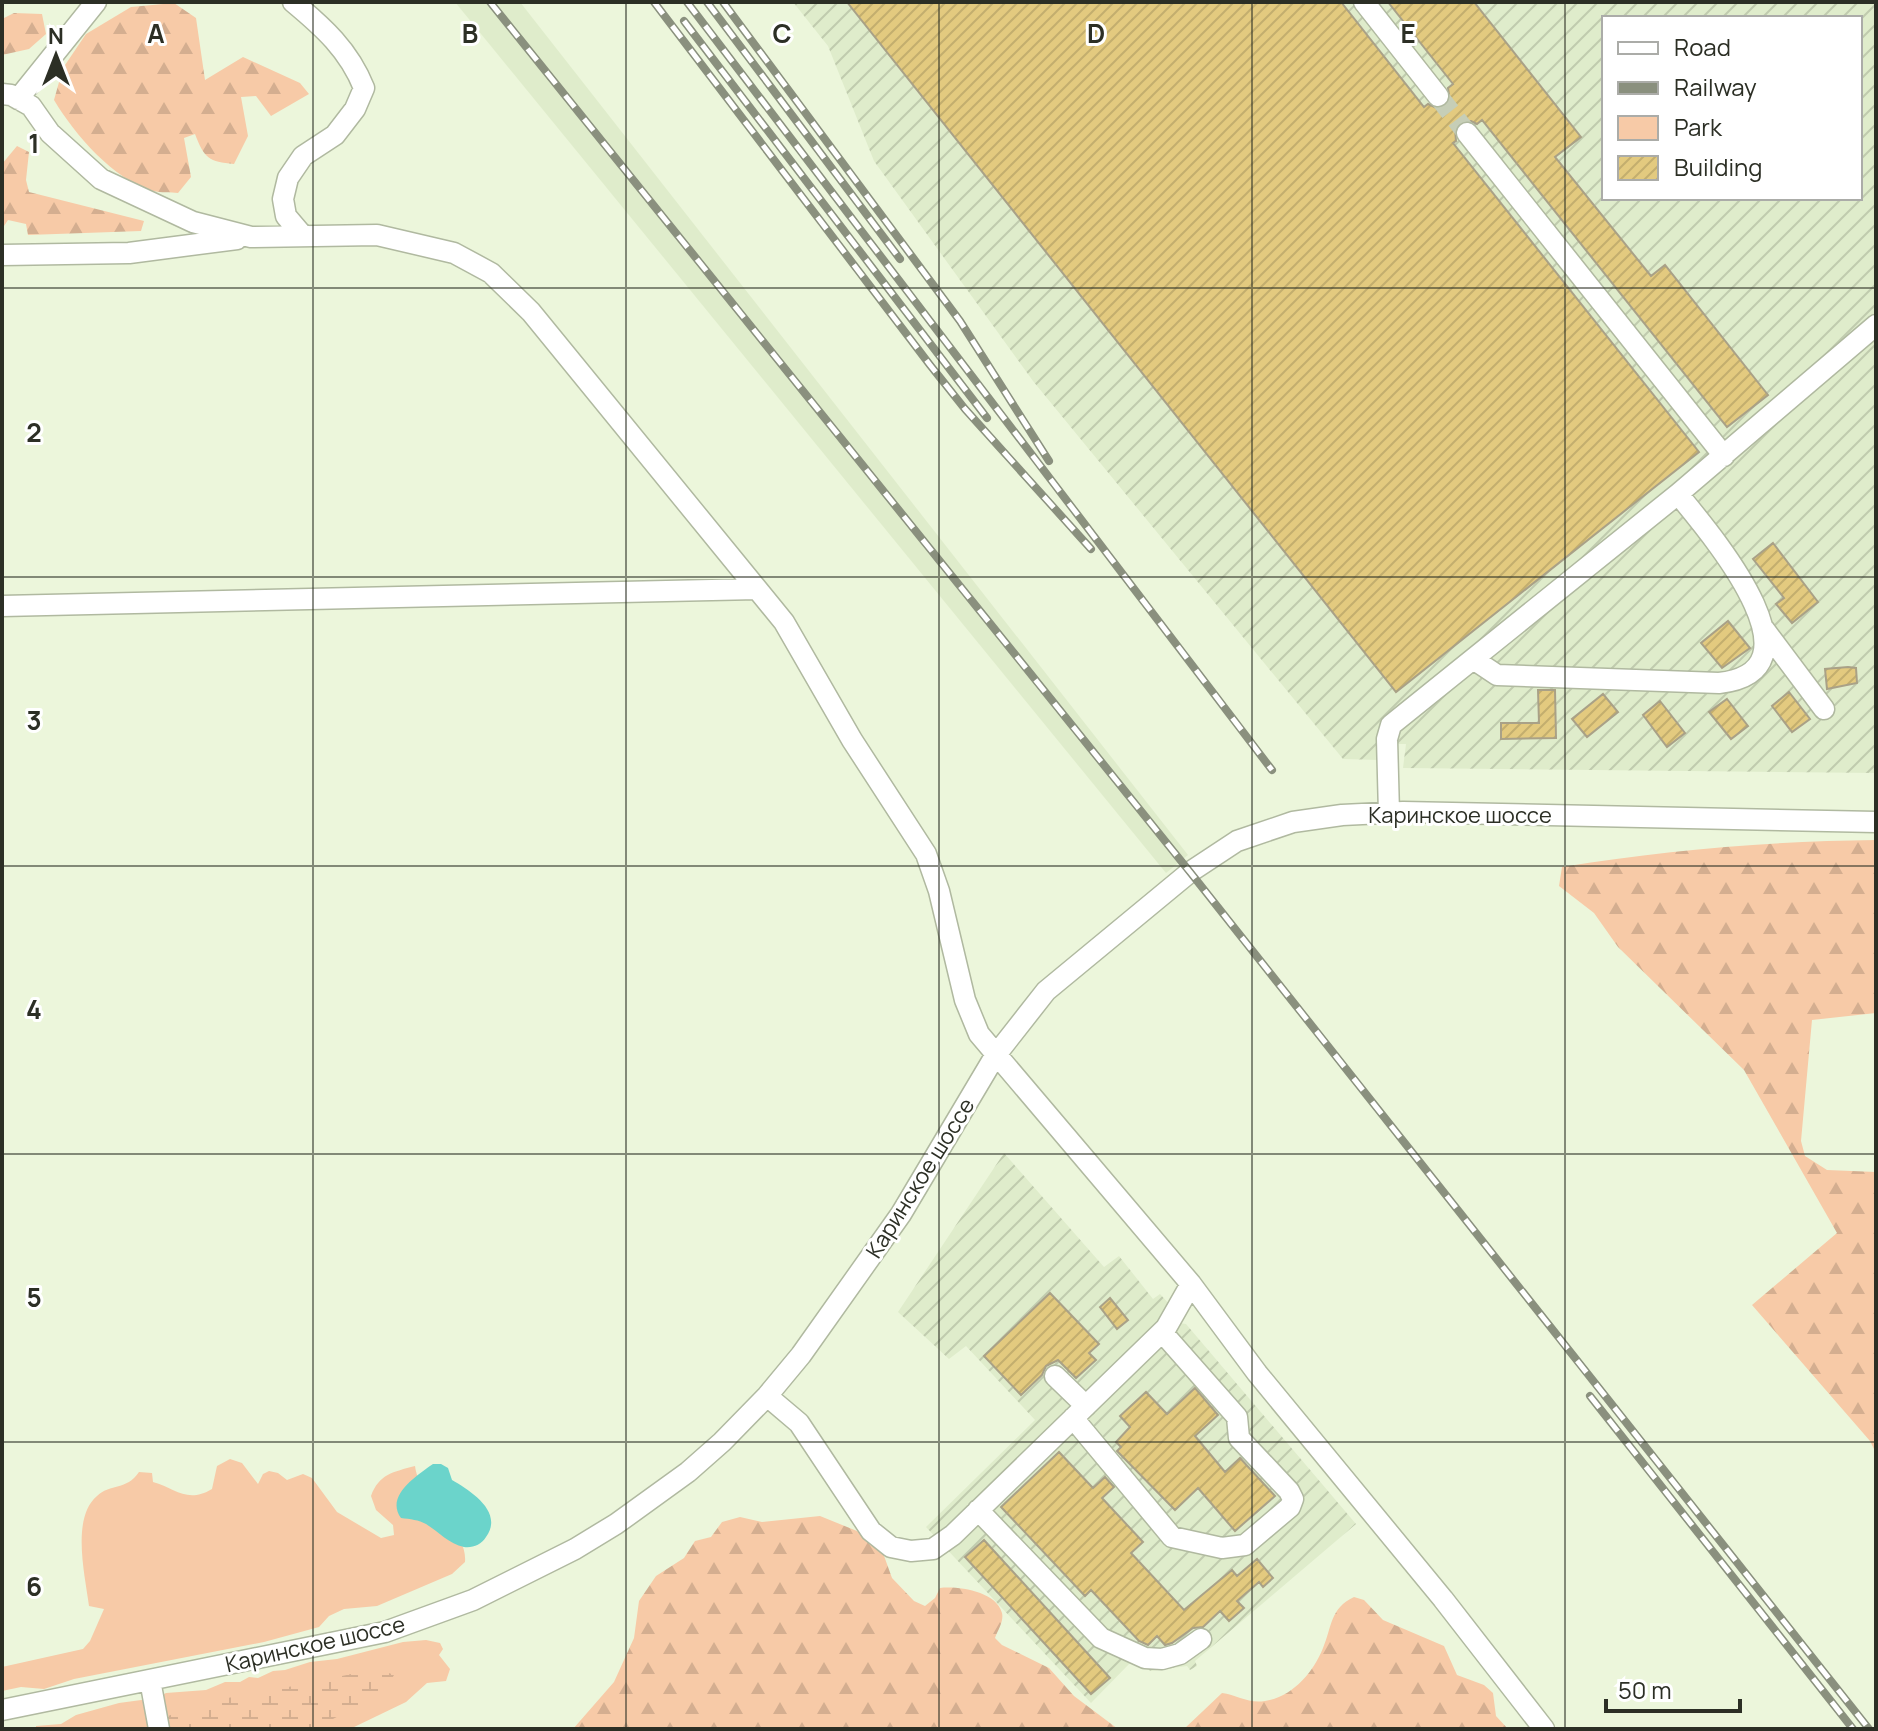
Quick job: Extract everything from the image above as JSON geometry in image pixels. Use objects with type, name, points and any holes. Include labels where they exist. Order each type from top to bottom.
[{"type":"street","points":[[96,2],[10,97],[31,106],[50,133],[101,179],[193,222],[251,237]]},
{"type":"street","points":[[293,2],[328,32],[355,64],[364,88],[355,109],[335,135],[303,156],[288,178],[283,199],[286,216],[303,236]]},
{"type":"street","points":[[1364,2],[1438,96]]},
{"type":"street","points":[[1467,133],[1724,456]]},
{"type":"street","points":[[2,255],[129,253],[251,237],[377,235],[454,253],[491,273],[531,312],[784,622],[852,740],[926,854],[939,891],[965,1000],[979,1034],[1191,1284],[1257,1373],[1443,1599],[1544,1729]]},
{"type":"street","points":[[1389,813],[1387,739],[1391,725],[1678,494],[1876,325]]},
{"type":"street","points":[[1678,494],[1728,554],[1757,608],[1764,629],[1824,709]]},
{"type":"street","points":[[2,606],[757,589]]},
{"type":"street","points":[[1473,659],[1497,675],[1719,683],[1741,680],[1754,670],[1761,658],[1764,629]]},
{"type":"street","name":"Каринское шоссе","points":[[2,1710],[385,1632],[473,1600],[575,1549],[650,1501],[722,1442],[801,1355],[901,1214],[995,1056],[1046,991],[1190,872],[1237,841],[1293,822],[1389,813],[1876,822]]},
{"type":"street","points":[[767,1396],[799,1423],[871,1531],[891,1547],[911,1551],[933,1549],[953,1535],[1162,1332],[1191,1284]]},
{"type":"street","points":[[1055,1376],[1172,1537],[1222,1548],[1245,1545],[1290,1507],[1293,1499],[1239,1438],[1237,1417],[1162,1332]]},
{"type":"street","points":[[978,1510],[1101,1638],[1145,1658],[1162,1659],[1180,1654],[1201,1639]]},
{"type":"street","points":[[150,1680],[159,1729]]},
{"type":"shaded area","points":[[455,2],[520,2],[1188,855],[1166,873]]},
{"type":"shaded area","points":[[793,2],[1876,2],[1876,773],[1403,768],[1406,744],[1380,744],[1379,760],[1343,759],[1033,381],[874,161],[828,46]]},
{"type":"shaded area","points":[[1004,1153],[1104,1267],[1119,1256],[1153,1299],[1160,1294],[1180,1323],[1186,1324],[1356,1524],[1195,1661],[1197,1666],[1190,1670],[1187,1666],[1151,1671],[1131,1662],[1091,1703],[926,1527],[1035,1420],[966,1346],[949,1359],[898,1312]]},
{"type":"green space","points":[[174,3],[196,18],[205,80],[243,57],[300,83],[309,94],[271,116],[256,96],[241,97],[248,136],[234,164],[208,157],[195,134],[184,138],[191,177],[178,193],[153,191],[124,177],[84,141],[54,100],[63,68],[86,34],[131,7]]},
{"type":"green space","points":[[14,13],[42,14],[46,34],[29,49],[2,55],[2,19]]},
{"type":"green space","points":[[17,146],[29,152],[26,180],[29,192],[144,221],[141,231],[28,235],[26,224],[8,220],[2,229],[2,164]]},
{"type":"green space","points":[[1876,840],[1876,1013],[1812,1020],[1801,1141],[1805,1156],[1827,1170],[1876,1172],[1876,1453],[1870,1441],[1752,1305],[1837,1233],[1744,1070],[1618,947],[1594,913],[1559,886],[1562,867],[1601,861],[1797,842]]},
{"type":"green space","points":[[230,1459],[242,1463],[258,1484],[263,1474],[269,1471],[287,1480],[303,1474],[312,1478],[337,1512],[381,1538],[394,1535],[393,1525],[376,1510],[371,1496],[374,1489],[388,1475],[415,1466],[425,1491],[459,1538],[465,1562],[452,1574],[377,1606],[344,1609],[329,1616],[319,1627],[264,1642],[74,1679],[44,1689],[21,1687],[2,1691],[2,1667],[83,1649],[90,1641],[104,1609],[89,1606],[82,1532],[89,1506],[97,1496],[124,1485],[139,1472],[152,1473],[153,1482],[181,1493],[203,1493],[212,1489],[217,1466]]},
{"type":"green space","points":[[820,1516],[857,1531],[883,1553],[892,1578],[914,1601],[925,1606],[935,1598],[940,1588],[966,1589],[992,1600],[1002,1613],[995,1638],[1002,1645],[1049,1668],[1074,1696],[1118,1729],[573,1729],[614,1682],[634,1638],[639,1601],[656,1576],[684,1558],[695,1541],[711,1537],[722,1522],[740,1517],[762,1522]]},
{"type":"green space","points":[[1354,1597],[1364,1600],[1383,1620],[1444,1646],[1457,1675],[1484,1685],[1493,1693],[1496,1716],[1508,1729],[1184,1729],[1222,1693],[1259,1702],[1275,1699],[1293,1689],[1319,1657],[1336,1612]]},
{"type":"green space","points":[[426,1640],[440,1643],[443,1649],[439,1655],[450,1669],[446,1681],[427,1683],[406,1702],[350,1729],[36,1729],[36,1726],[61,1724],[76,1715],[119,1703],[156,1698],[166,1693],[206,1690],[225,1682],[258,1678],[310,1662]]},
{"type":"green space","points":[[376,1668],[394,1675],[384,1692],[314,1729],[145,1729],[175,1713],[204,1703]]},
{"type":"water","points":[[433,1464],[448,1468],[452,1480],[476,1496],[488,1511],[490,1528],[479,1544],[464,1547],[423,1523],[401,1518],[397,1510],[400,1494]]},
{"type":"building","points":[[847,2],[1341,2],[1424,107],[1428,104],[1439,109],[1450,102],[1448,88],[1453,84],[1388,2],[1474,2],[1581,137],[1555,157],[1651,276],[1665,265],[1768,395],[1727,427],[1482,120],[1477,124],[1460,122],[1455,129],[1456,141],[1453,143],[1699,452],[1396,692]]},
{"type":"building","points":[[1773,543],[1818,602],[1792,623],[1776,604],[1784,598],[1753,559]]},
{"type":"building","points":[[1728,621],[1750,648],[1722,668],[1701,643]]},
{"type":"building","points":[[1856,668],[1857,683],[1827,689],[1825,669]]},
{"type":"building","points":[[1538,690],[1555,690],[1556,738],[1501,739],[1501,723],[1539,723]]},
{"type":"building","points":[[1789,692],[1810,719],[1792,732],[1772,706]]},
{"type":"building","points":[[1603,694],[1618,712],[1587,737],[1572,719]]},
{"type":"building","points":[[1727,699],[1748,726],[1731,739],[1709,712]]},
{"type":"building","points":[[1660,701],[1685,733],[1667,747],[1643,715]]},
{"type":"building","points":[[1050,1293],[1099,1344],[1089,1353],[1096,1360],[1076,1378],[1058,1360],[1046,1366],[1042,1375],[1021,1395],[984,1356]]},
{"type":"building","points":[[1110,1298],[1128,1320],[1117,1329],[1100,1307]]},
{"type":"building","points":[[1195,1388],[1218,1415],[1195,1436],[1225,1472],[1240,1458],[1275,1496],[1235,1531],[1198,1488],[1175,1510],[1117,1451],[1121,1447],[1116,1442],[1130,1427],[1120,1416],[1146,1392],[1167,1414]]},
{"type":"building","points":[[1059,1452],[1093,1488],[1105,1477],[1114,1487],[1102,1498],[1143,1542],[1131,1553],[1184,1610],[1232,1570],[1237,1576],[1257,1559],[1273,1578],[1263,1587],[1259,1582],[1237,1601],[1244,1608],[1229,1621],[1220,1611],[1203,1627],[1193,1628],[1172,1643],[1165,1645],[1157,1636],[1148,1645],[1139,1641],[1091,1590],[1085,1596],[1001,1507]]},
{"type":"building","points":[[984,1540],[1110,1678],[1091,1694],[965,1557]]},
{"type":"tunnel","points":[[1438,96],[1467,133]]},
{"type":"railway","points":[[490,2],[1190,872],[1869,1729]]},
{"type":"railway","points":[[654,2],[965,409],[1091,549]]},
{"type":"railway","points":[[687,2],[1272,770]]},
{"type":"railway","points":[[707,2],[900,259]]},
{"type":"railway","points":[[723,2],[960,321],[1049,461]]},
{"type":"railway","points":[[684,21],[987,418]]},
{"type":"railway","points":[[1590,1396],[1853,1729]]}]
